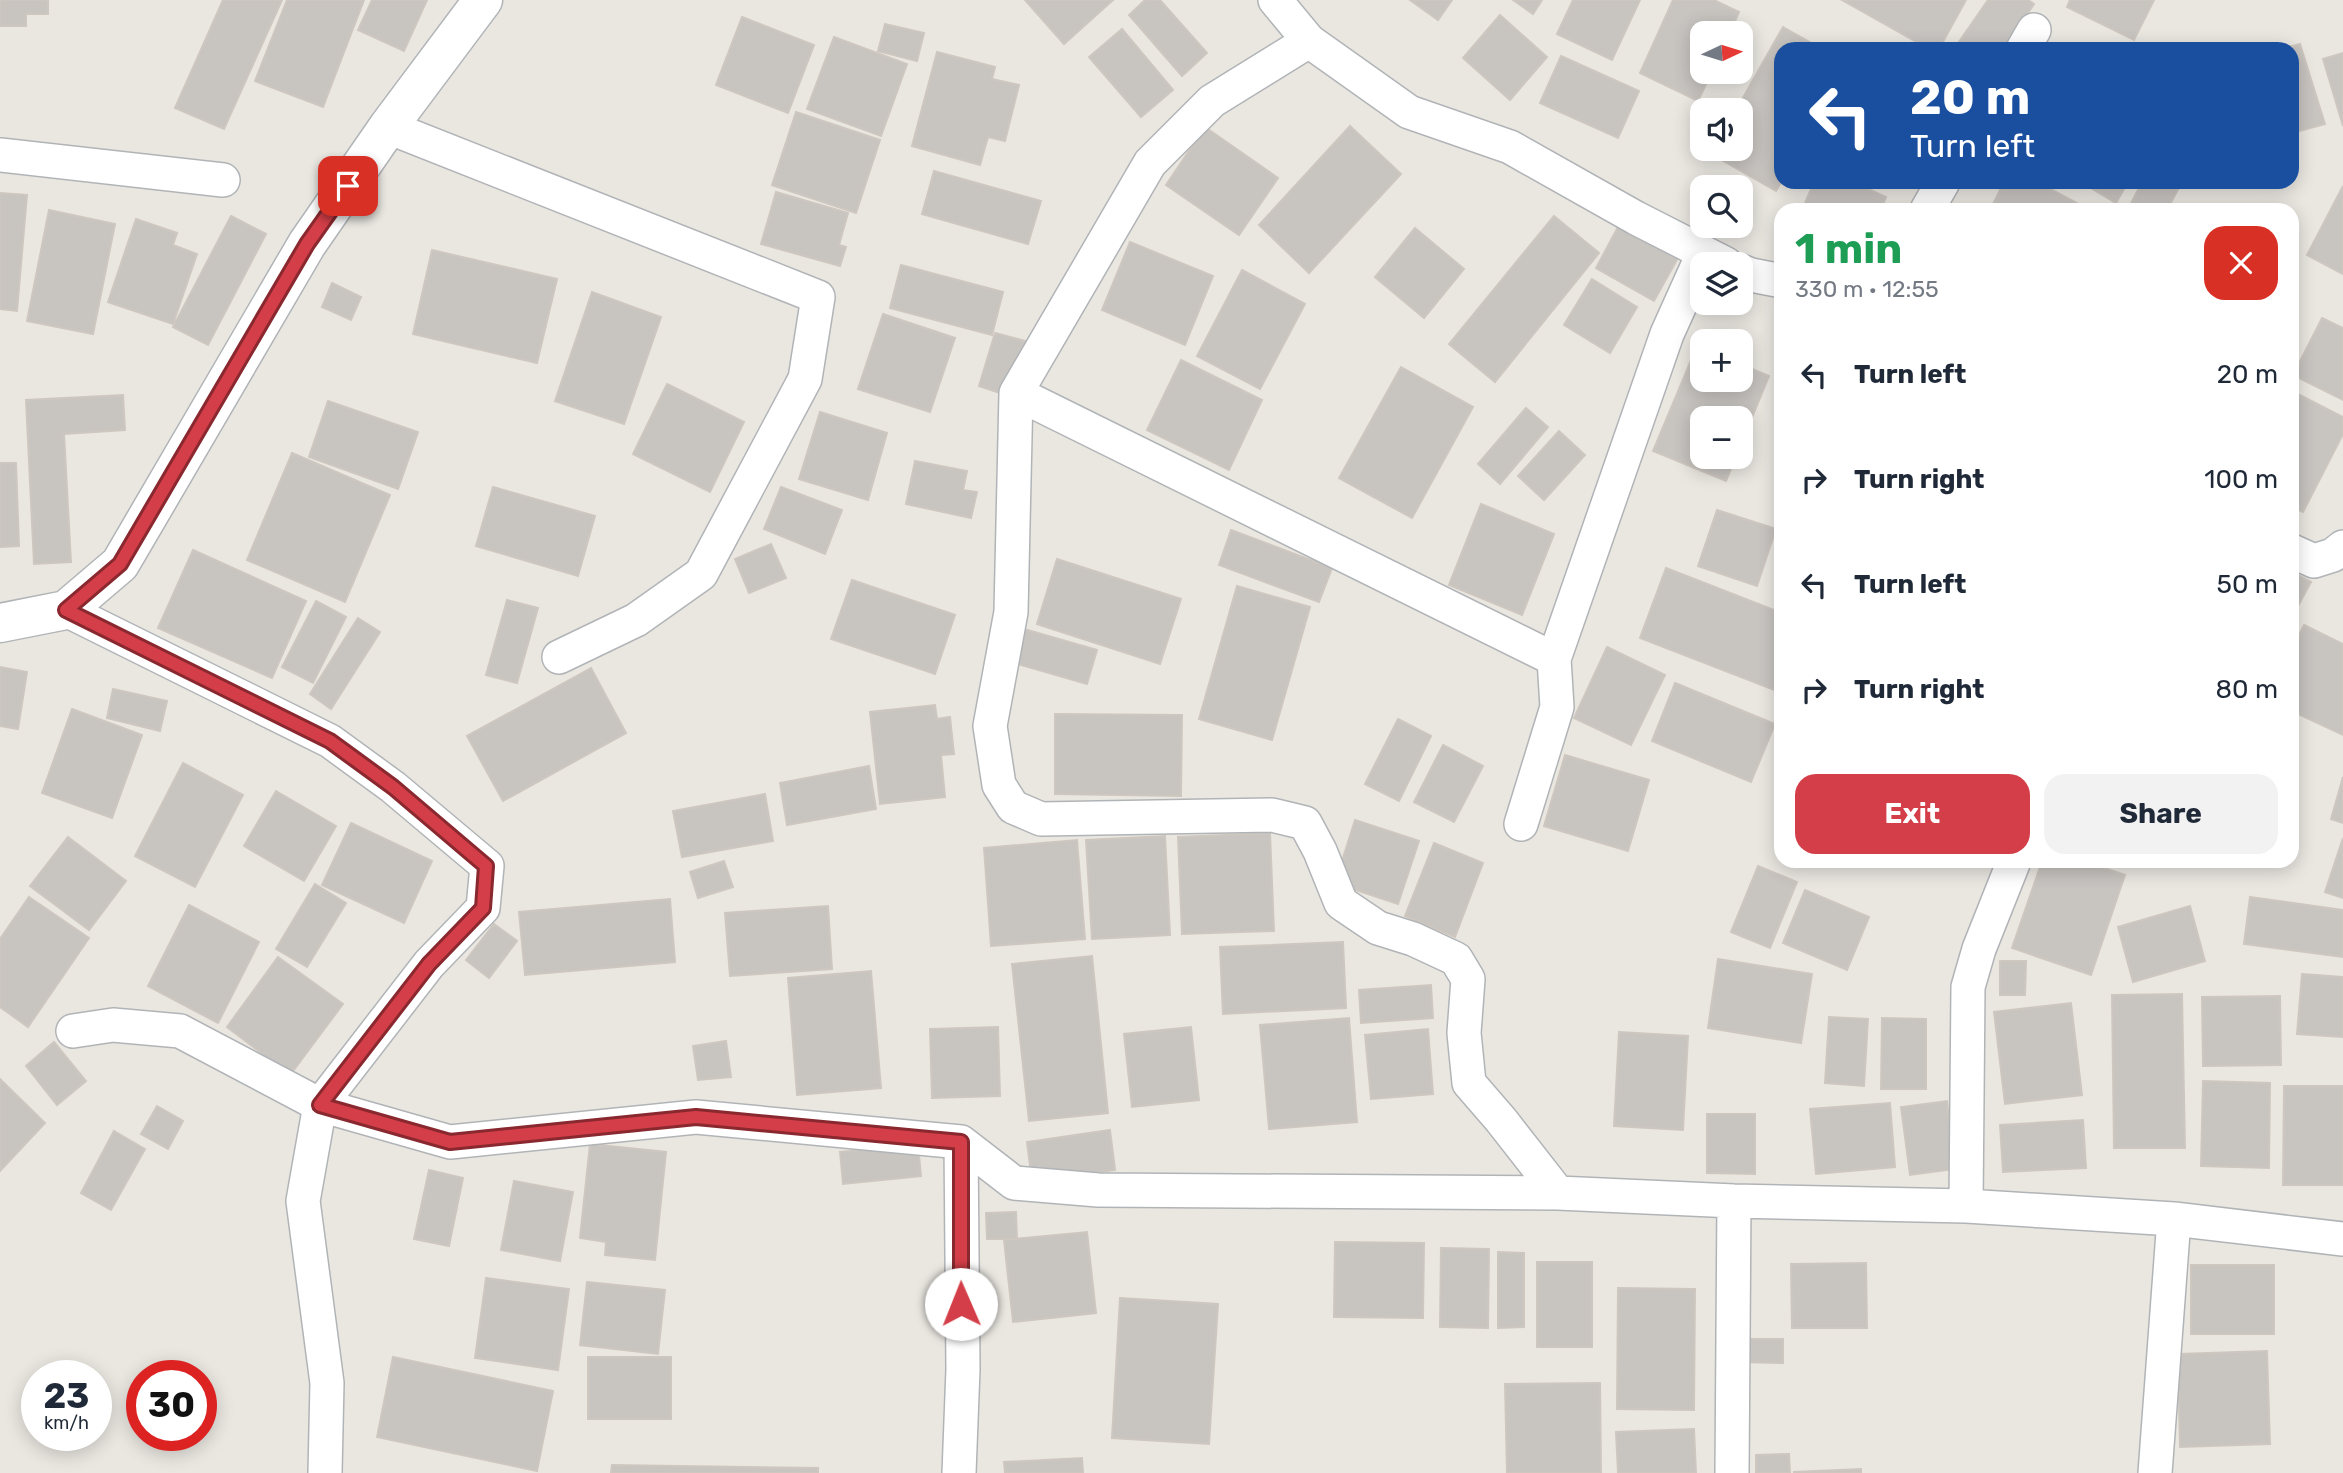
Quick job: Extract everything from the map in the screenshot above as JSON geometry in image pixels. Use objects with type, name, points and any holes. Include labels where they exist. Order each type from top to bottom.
[{"type":"street","points":[[0,623],[66,610],[120,564],[307,244],[387,127],[483,0]]},
{"type":"street","points":[[1275,0],[1309,41],[1409,112],[1510,147],[1701,252]]},
{"type":"street","points":[[1309,41],[1212,101],[1150,163],[1016,393],[1011,612],[990,726],[999,785],[1013,807],[1041,819],[1272,816],[1306,823],[1341,903],[1378,928],[1413,939],[1456,959],[1468,979],[1464,1033],[1469,1083],[1558,1193]]},
{"type":"street","points":[[387,127],[818,297],[805,379],[701,574],[636,620],[559,657]]},
{"type":"street","points":[[0,155],[223,180]]},
{"type":"street","points":[[1753,275],[1774,279]]},
{"type":"street","points":[[1521,824],[1557,707],[1554,659],[1667,334],[1690,297]]},
{"type":"street","points":[[1016,393],[1554,659]]},
{"type":"street","points":[[2299,554],[2314,561],[2333,555],[2343,547]]},
{"type":"street","points":[[66,610],[330,741],[393,787],[486,866],[483,908],[429,964],[320,1105],[303,1201],[327,1383],[326,1473]]},
{"type":"street","points":[[1966,1206],[1968,987],[1979,949],[2011,868]]},
{"type":"street","points":[[74,1031],[113,1025],[180,1031],[320,1105],[450,1142],[696,1117],[961,1142],[1014,1183],[1098,1190],[1558,1193],[1734,1201],[1966,1206],[2174,1219],[2343,1239]]},
{"type":"street","points":[[959,1473],[963,1368],[961,1142]]},
{"type":"street","points":[[1732,1473],[1734,1201]]},
{"type":"street","points":[[2155,1473],[2174,1219]]},
{"type":"building","points":[[0,0],[48,0],[48,14],[26,14],[26,26],[0,26]]},
{"type":"building","points":[[223,0],[282,0],[224,129],[175,108]]},
{"type":"building","points":[[287,0],[364,0],[323,107],[255,81]]},
{"type":"building","points":[[372,0],[427,0],[404,51],[358,30]]},
{"type":"building","points":[[1025,0],[1113,0],[1064,44]]},
{"type":"building","points":[[1145,0],[1160,0],[1207,53],[1182,76],[1129,15]]},
{"type":"building","points":[[1410,0],[1452,0],[1438,20]]},
{"type":"building","points":[[1513,0],[1542,0],[1533,14]]},
{"type":"building","points":[[1573,0],[1640,0],[1612,60],[1557,34]]},
{"type":"building","points":[[1673,0],[1714,0],[1739,12],[1735,21],[1690,21],[1690,84],[1706,84],[1699,98],[1692,98],[1640,73]]},
{"type":"building","points":[[1842,0],[1966,0],[1943,42],[1917,42]]},
{"type":"building","points":[[1988,0],[2028,0],[2034,4],[2009,42],[1959,42]]},
{"type":"building","points":[[2070,0],[2154,0],[2134,40],[2067,7]]},
{"type":"building","points":[[1500,15],[1547,57],[1510,100],[1463,58]]},
{"type":"building","points":[[742,17],[814,45],[788,113],[716,85]]},
{"type":"building","points":[[885,24],[924,33],[917,61],[878,51]]},
{"type":"building","points":[[1783,27],[1810,42],[1775,42]]},
{"type":"building","points":[[1122,29],[1173,90],[1141,117],[1089,57]]},
{"type":"building","points":[[834,37],[907,64],[881,136],[807,109]]},
{"type":"building","points":[[1774,43],[1774,189],[1777,189],[1776,191],[1753,178],[1753,175],[1748,175],[1723,161],[1753,161],[1753,98],[1743,98],[1751,84],[1754,84],[1754,78]]},
{"type":"building","points":[[2299,44],[2325,124],[2299,131]]},
{"type":"building","points":[[937,52],[995,67],[992,79],[1019,85],[1005,141],[988,137],[980,165],[912,146]]},
{"type":"building","points":[[2343,53],[2343,126],[2323,59]]},
{"type":"building","points":[[1561,56],[1639,91],[1618,138],[1540,103]]},
{"type":"building","points":[[796,112],[880,140],[856,213],[772,185]]},
{"type":"building","points":[[1350,126],[1401,174],[1309,273],[1259,225]]},
{"type":"building","points":[[1205,127],[1278,178],[1239,235],[1166,185]]},
{"type":"building","points":[[934,171],[1041,201],[1028,244],[922,214]]},
{"type":"building","points":[[2343,186],[2343,274],[2307,255]]},
{"type":"building","points":[[1811,189],[1868,189],[1886,197],[1884,203],[1805,203]]},
{"type":"building","points":[[2000,189],[2050,189],[2077,203],[1994,203]]},
{"type":"building","points":[[2093,189],[2124,189],[2116,203]]},
{"type":"building","points":[[2138,189],[2178,189],[2171,203],[2131,203]]},
{"type":"building","points":[[776,192],[848,213],[839,245],[846,247],[840,266],[761,244]]},
{"type":"building","points":[[0,193],[27,195],[17,311],[0,309]]},
{"type":"building","points":[[49,210],[115,224],[93,334],[27,321]]},
{"type":"building","points":[[231,216],[266,234],[208,345],[173,327]]},
{"type":"building","points":[[1554,216],[1599,253],[1495,382],[1449,344]]},
{"type":"building","points":[[136,219],[177,233],[173,245],[197,254],[173,324],[108,302]]},
{"type":"building","points":[[1619,225],[1678,258],[1654,301],[1596,268]]},
{"type":"building","points":[[1415,228],[1464,269],[1424,318],[1375,277]]},
{"type":"building","points":[[1130,242],[1213,276],[1185,345],[1102,310]]},
{"type":"building","points":[[432,250],[557,279],[537,363],[413,334]]},
{"type":"building","points":[[901,265],[1003,292],[992,335],[890,308]]},
{"type":"building","points":[[1242,270],[1305,304],[1260,389],[1197,356]]},
{"type":"building","points":[[1592,279],[1637,307],[1610,353],[1564,325]]},
{"type":"building","points":[[332,283],[361,297],[351,320],[322,307]]},
{"type":"building","points":[[592,292],[661,317],[624,424],[555,401]]},
{"type":"building","points":[[883,314],[955,338],[930,412],[858,389]]},
{"type":"building","points":[[2322,318],[2343,328],[2343,400],[2299,378],[2299,363]]},
{"type":"building","points":[[995,333],[1029,342],[1012,397],[979,386]]},
{"type":"building","points":[[1181,360],[1262,400],[1229,470],[1147,430]]},
{"type":"building","points":[[1690,363],[1690,392],[1753,392],[1753,369],[1769,376],[1753,415],[1753,406],[1690,406],[1690,466],[1653,451]]},
{"type":"building","points":[[1401,367],[1473,407],[1412,518],[1339,478]]},
{"type":"building","points":[[667,384],[744,422],[710,492],[633,454]]},
{"type":"building","points":[[123,395],[125,430],[64,434],[71,562],[34,564],[26,400]]},
{"type":"building","points":[[2299,395],[2343,417],[2343,434],[2303,512],[2299,510]]},
{"type":"building","points":[[328,401],[418,432],[398,489],[309,457]]},
{"type":"building","points":[[1526,408],[1548,427],[1500,484],[1478,464]]},
{"type":"building","points":[[820,412],[887,433],[868,500],[799,479]]},
{"type":"building","points":[[1559,431],[1585,455],[1544,500],[1518,476]]},
{"type":"building","points":[[292,453],[390,495],[345,602],[247,560]]},
{"type":"building","points":[[915,461],[967,471],[963,490],[977,492],[971,518],[906,504]]},
{"type":"building","points":[[0,463],[16,463],[19,546],[0,547]]},
{"type":"building","points":[[1697,469],[1731,469],[1726,481]]},
{"type":"building","points":[[493,487],[595,516],[578,576],[476,546]]},
{"type":"building","points":[[781,487],[842,510],[825,554],[764,529]]},
{"type":"building","points":[[1481,504],[1554,534],[1522,615],[1449,585]]},
{"type":"building","points":[[1717,510],[1774,528],[1757,586],[1698,566]]},
{"type":"building","points":[[1231,530],[1332,568],[1319,602],[1219,565]]},
{"type":"building","points":[[771,544],[786,578],[749,593],[735,559]]},
{"type":"building","points":[[193,550],[306,601],[272,678],[158,628]]},
{"type":"building","points":[[1057,559],[1181,599],[1160,664],[1037,624]]},
{"type":"building","points":[[1666,568],[1774,610],[1774,690],[1640,638]]},
{"type":"building","points":[[2299,576],[2311,582],[2299,604]]},
{"type":"building","points":[[852,580],[955,615],[935,674],[831,639]]},
{"type":"building","points":[[1237,586],[1310,607],[1272,740],[1199,719]]},
{"type":"building","points":[[507,600],[538,608],[517,683],[486,675]]},
{"type":"building","points":[[316,601],[346,617],[313,683],[282,667]]},
{"type":"building","points":[[358,618],[380,632],[331,709],[310,694]]},
{"type":"building","points":[[2304,625],[2343,644],[2343,735],[2299,714],[2299,635]]},
{"type":"building","points":[[1024,629],[1097,650],[1087,684],[1014,663]]},
{"type":"building","points":[[1607,647],[1665,675],[1631,745],[1574,718]]},
{"type":"building","points":[[0,667],[27,672],[18,729],[0,726]]},
{"type":"building","points":[[591,668],[626,733],[503,801],[467,736]]},
{"type":"building","points":[[1675,683],[1774,724],[1751,782],[1652,741]]},
{"type":"building","points":[[113,689],[167,701],[160,731],[107,718]]},
{"type":"building","points":[[935,705],[937,719],[950,717],[954,754],[941,755],[945,797],[880,804],[870,712]]},
{"type":"building","points":[[72,709],[142,735],[112,818],[42,793]]},
{"type":"building","points":[[1055,714],[1182,715],[1181,796],[1055,794]]},
{"type":"building","points":[[1398,719],[1431,736],[1399,801],[1365,784]]},
{"type":"building","points":[[1443,745],[1483,766],[1454,822],[1414,802]]},
{"type":"building","points":[[1565,755],[1649,780],[1628,851],[1544,826]]},
{"type":"building","points":[[183,763],[243,795],[195,887],[135,856]]},
{"type":"building","points":[[869,766],[876,809],[787,825],[780,783]]},
{"type":"building","points":[[2343,777],[2343,823],[2331,819]]},
{"type":"building","points":[[276,791],[336,826],[304,881],[244,846]]},
{"type":"building","points":[[765,794],[773,841],[682,857],[673,811]]},
{"type":"building","points":[[1355,820],[1419,841],[1398,904],[1335,883]]},
{"type":"building","points":[[351,823],[432,861],[404,923],[322,885]]},
{"type":"building","points":[[1270,833],[1274,931],[1182,934],[1178,837]]},
{"type":"building","points":[[1165,836],[1170,935],[1092,939],[1086,840]]},
{"type":"building","points":[[68,837],[126,881],[89,930],[30,886]]},
{"type":"building","points":[[2343,838],[2343,898],[2325,892]]},
{"type":"building","points":[[1077,840],[1085,939],[991,946],[984,848]]},
{"type":"building","points":[[1434,843],[1483,863],[1455,937],[1405,916]]},
{"type":"building","points":[[724,861],[733,887],[698,898],[690,872]]},
{"type":"building","points":[[1758,866],[1797,882],[1770,948],[1731,932]]},
{"type":"building","points":[[2040,868],[2104,868],[2125,875],[2091,975],[2012,948]]},
{"type":"building","points":[[315,884],[346,903],[307,967],[276,949]]},
{"type":"building","points":[[1805,890],[1869,917],[1847,970],[1783,943]]},
{"type":"building","points":[[29,897],[89,938],[28,1027],[0,1007],[0,939]]},
{"type":"building","points":[[2250,897],[2343,910],[2343,957],[2244,944]]},
{"type":"building","points":[[670,899],[675,962],[525,975],[519,912]]},
{"type":"building","points":[[189,905],[259,942],[218,1023],[148,986]]},
{"type":"building","points":[[828,906],[832,969],[730,976],[725,913]]},
{"type":"building","points":[[2190,906],[2205,961],[2133,982],[2118,927]]},
{"type":"building","points":[[494,924],[517,941],[489,978],[466,960]]},
{"type":"building","points":[[1343,942],[1346,1008],[1223,1014],[1220,947]]},
{"type":"building","points":[[1092,956],[1108,1113],[1029,1121],[1012,964]]},
{"type":"building","points":[[278,957],[343,1004],[290,1075],[227,1027]]},
{"type":"building","points":[[1718,959],[1812,974],[1801,1043],[1708,1028]]},
{"type":"building","points":[[2000,961],[2026,961],[2025,995],[2000,995]]},
{"type":"building","points":[[871,971],[881,1088],[797,1095],[788,978]]},
{"type":"building","points":[[2302,974],[2343,977],[2343,1037],[2297,1034]]},
{"type":"building","points":[[1431,985],[1433,1018],[1361,1023],[1359,990]]},
{"type":"building","points":[[2182,994],[2185,1148],[2114,1148],[2112,995]]},
{"type":"building","points":[[2280,996],[2281,1065],[2203,1066],[2202,997]]},
{"type":"building","points":[[2071,1003],[2082,1095],[2005,1104],[1994,1012]]},
{"type":"building","points":[[1829,1017],[1868,1019],[1864,1086],[1825,1083]]},
{"type":"building","points":[[1349,1018],[1357,1122],[1269,1129],[1260,1025]]},
{"type":"building","points":[[1882,1018],[1926,1019],[1926,1089],[1881,1089]]},
{"type":"building","points":[[998,1027],[1000,1096],[932,1098],[930,1029]]},
{"type":"building","points":[[1191,1027],[1199,1100],[1132,1107],[1124,1034]]},
{"type":"building","points":[[1428,1029],[1433,1094],[1371,1099],[1365,1035]]},
{"type":"building","points":[[1619,1032],[1688,1036],[1683,1130],[1614,1126]]},
{"type":"building","points":[[726,1041],[731,1077],[698,1080],[693,1046]]},
{"type":"building","points":[[54,1042],[86,1081],[57,1105],[26,1066]]},
{"type":"building","points":[[0,1079],[45,1123],[0,1171]]},
{"type":"building","points":[[2203,1081],[2270,1083],[2269,1168],[2201,1166]]},
{"type":"building","points":[[2284,1086],[2343,1086],[2343,1185],[2283,1185]]},
{"type":"building","points":[[1947,1101],[1955,1169],[1910,1175],[1901,1107]]},
{"type":"building","points":[[1890,1103],[1895,1167],[1816,1174],[1810,1109]]},
{"type":"building","points":[[157,1106],[183,1121],[168,1149],[141,1134]]},
{"type":"building","points":[[1707,1114],[1755,1114],[1755,1174],[1707,1173]]},
{"type":"building","points":[[2083,1120],[2086,1168],[2003,1172],[2000,1125]]},
{"type":"building","points":[[1110,1130],[1115,1170],[1032,1182],[1027,1142]]},
{"type":"building","points":[[114,1131],[145,1149],[111,1210],[81,1193]]},
{"type":"building","points":[[590,1144],[666,1152],[655,1260],[605,1255],[606,1242],[580,1238]]},
{"type":"building","points":[[918,1145],[921,1176],[843,1184],[840,1152]]},
{"type":"building","points":[[429,1170],[463,1178],[449,1246],[414,1239]]},
{"type":"building","points":[[514,1181],[573,1192],[560,1261],[501,1250]]},
{"type":"building","points":[[1016,1212],[1017,1239],[987,1239],[986,1213]]},
{"type":"building","points":[[1087,1232],[1096,1313],[1013,1322],[1004,1240]]},
{"type":"building","points":[[1335,1242],[1424,1243],[1423,1318],[1334,1317]]},
{"type":"building","points":[[1441,1248],[1489,1249],[1488,1328],[1440,1327]]},
{"type":"building","points":[[1498,1252],[1524,1253],[1524,1327],[1498,1328]]},
{"type":"building","points":[[1537,1262],[1592,1262],[1592,1347],[1537,1347]]},
{"type":"building","points":[[1866,1263],[1867,1328],[1792,1328],[1791,1264]]},
{"type":"building","points":[[2191,1265],[2274,1265],[2274,1334],[2191,1334]]},
{"type":"building","points":[[486,1278],[569,1289],[558,1370],[475,1358]]},
{"type":"building","points":[[587,1282],[665,1290],[658,1354],[580,1345]]},
{"type":"building","points":[[1618,1288],[1695,1289],[1694,1410],[1617,1409]]},
{"type":"building","points":[[1120,1298],[1218,1304],[1209,1444],[1112,1438]]},
{"type":"building","points":[[1739,1339],[1783,1339],[1783,1363],[1739,1362]]},
{"type":"building","points":[[2267,1351],[2270,1444],[2180,1447],[2178,1354]]},
{"type":"building","points":[[393,1357],[553,1391],[537,1471],[377,1437]]},
{"type":"building","points":[[588,1357],[671,1357],[671,1419],[588,1419]]},
{"type":"building","points":[[1600,1383],[1601,1473],[1507,1473],[1505,1384]]},
{"type":"building","points":[[1694,1429],[1696,1473],[1618,1473],[1616,1432]]},
{"type":"building","points":[[1789,1454],[1790,1473],[1756,1473],[1756,1455]]},
{"type":"building","points":[[1082,1458],[1083,1473],[1005,1473],[1004,1462]]},
{"type":"building","points":[[612,1465],[818,1468],[818,1473],[611,1473]]},
{"type":"building","points":[[1861,1469],[1861,1473],[1794,1473],[1794,1472]]},
{"type":"route","points":[[348,186],[307,244],[120,564],[66,610],[330,741],[393,787],[486,866],[483,908],[429,964],[320,1105],[450,1142],[696,1117],[961,1142],[961,1304]]}]
